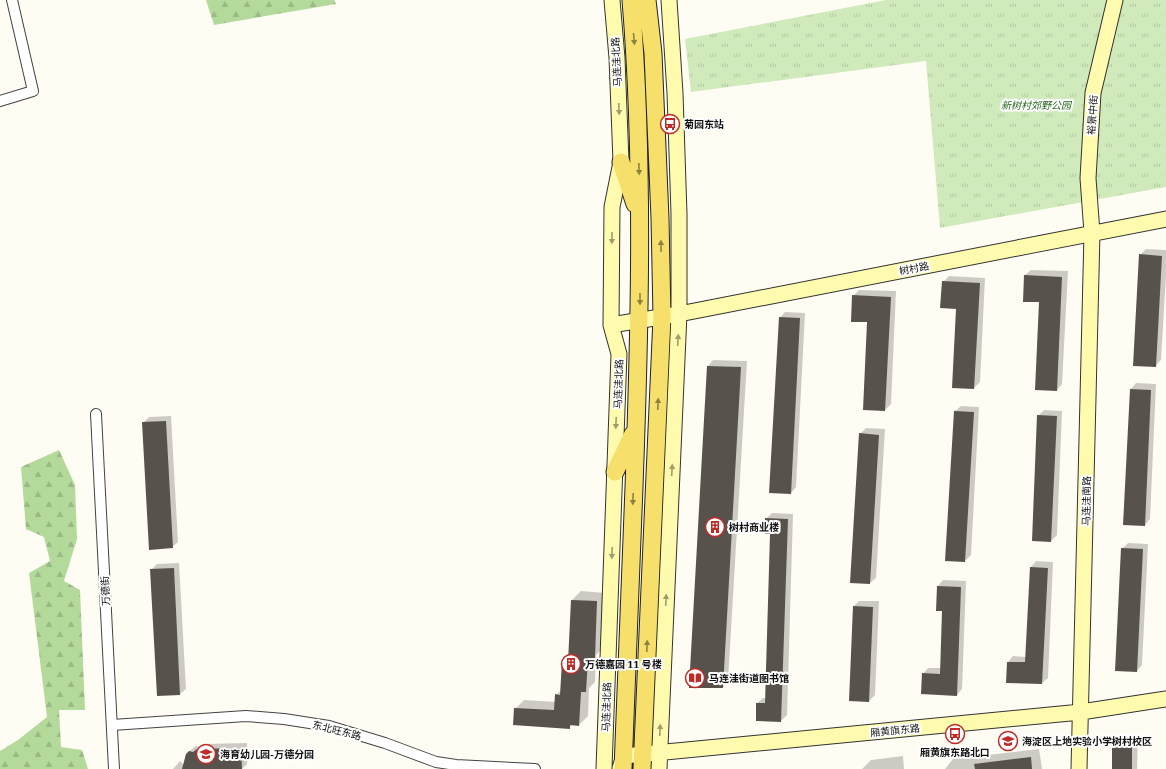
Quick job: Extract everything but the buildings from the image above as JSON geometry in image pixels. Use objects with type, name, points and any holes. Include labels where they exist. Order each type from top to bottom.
[{"type":"main road","name":"马连洼北路","points":[[622,765],[640,320],[640,220],[635,54],[630,0]]},
{"type":"main road","points":[[647,0],[654,75],[660,218],[662,317],[648,759]]},
{"type":"main road","points":[[621,162],[640,220]]},
{"type":"main road","points":[[615,472],[636,429]]},
{"type":"street","points":[[0,101],[33,91],[12,0]]},
{"type":"street","name":"马连洼北路","points":[[604,769],[619,354],[611,325],[612,208],[621,162],[617,58],[612,0]]},
{"type":"street","points":[[659,769],[648,759],[679,314],[679,206],[675,93],[669,0]]},
{"type":"street","name":"裕景中街","points":[[1092,233],[1088,178],[1093,93],[1115,0]]},
{"type":"street","name":"树村路","points":[[611,325],[679,314],[1166,219]]},
{"type":"street","name":"马连洼南路","points":[[1079,769],[1092,233]]},
{"type":"street","name":"万德街","points":[[96,414],[114,769]]},
{"type":"street","name":"厢黄旗东路","points":[[622,765],[648,759],[1081,712],[1166,699]]},
{"type":"street","name":"东北旺东路","points":[[112,725],[246,716],[284,719],[329,726],[436,762],[456,765],[535,769]]},
{"type":"green space","points":[[206,0],[334,0],[336,4],[214,25]]},
{"type":"green space","name":"新树村郊野公园","points":[[886,0],[1166,0],[1166,187],[940,228],[926,61],[691,92],[685,39]]},
{"type":"green space","points":[[59,450],[75,485],[77,539],[64,581],[80,590],[85,710],[59,710],[61,747],[82,750],[88,769],[0,769],[0,751],[18,740],[47,717],[29,573],[50,561],[44,537],[26,529],[21,467]]},
{"type":"place","name":"菊园东站","points":[[670,124]]},
{"type":"place","name":"树村商业楼","points":[[715,527]]},
{"type":"place","name":"万德嘉园 11 号楼","points":[[571,664]]},
{"type":"place","name":"马连洼街道图书馆","points":[[695,678]]},
{"type":"place","name":"厢黄旗东路北口","points":[[955,734]]},
{"type":"place","name":"海淀区上地实验小学树村校区","points":[[1008,741]]},
{"type":"place","name":"海育幼儿园-万德分园","points":[[206,754]]}]
